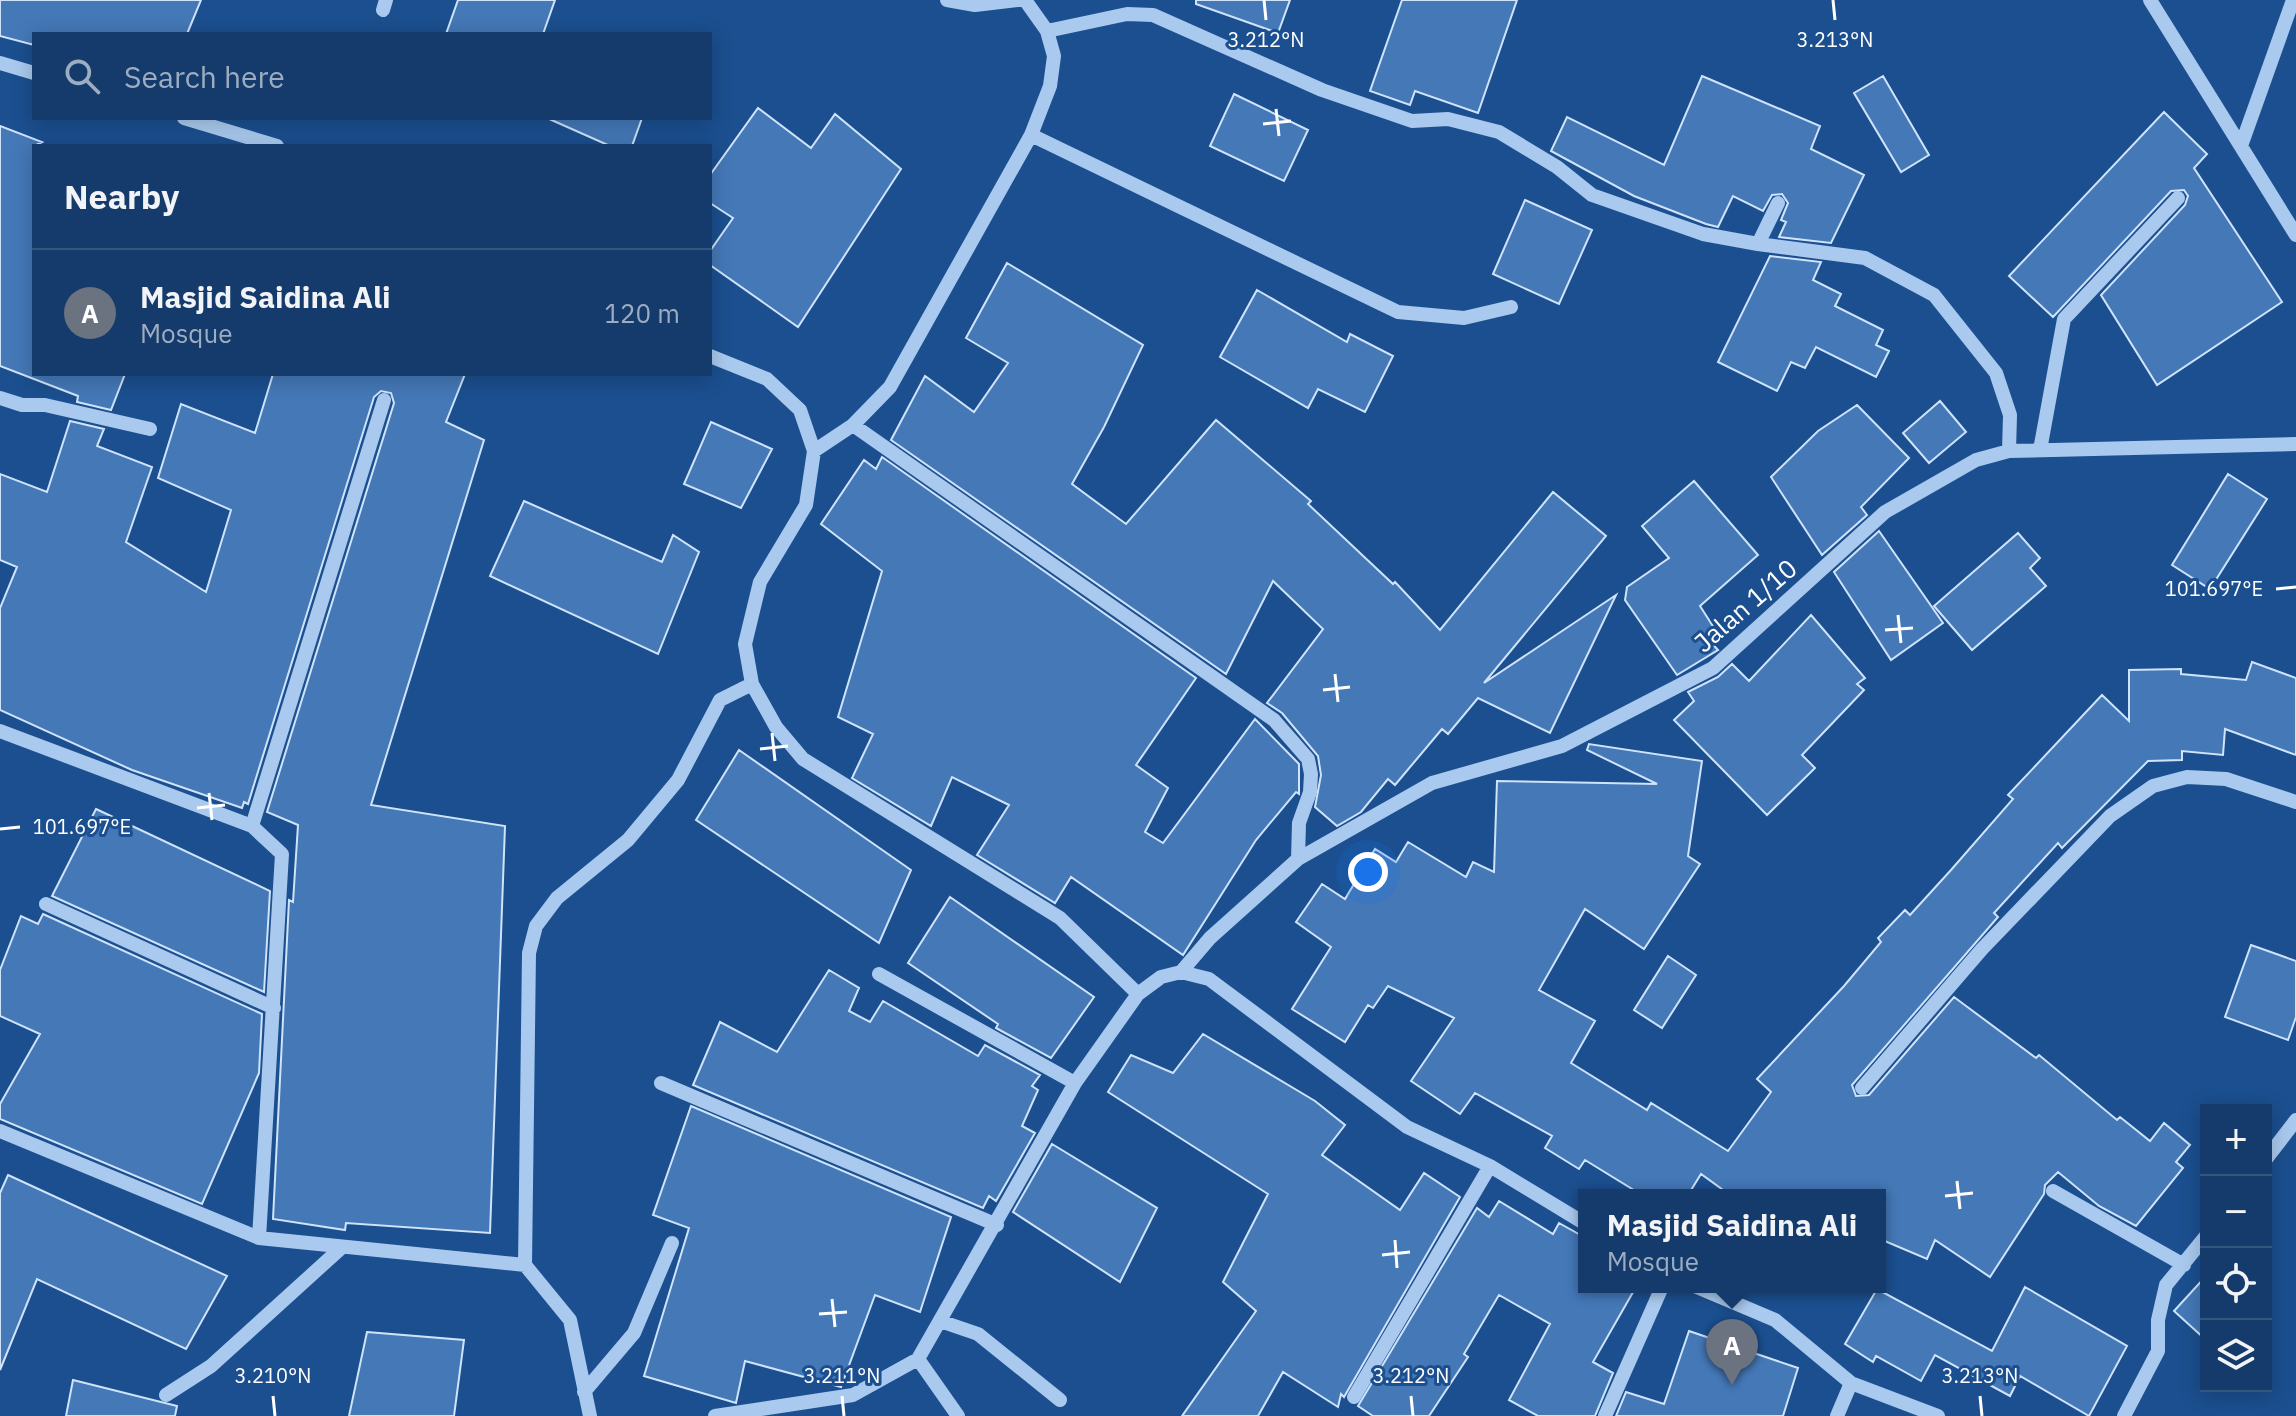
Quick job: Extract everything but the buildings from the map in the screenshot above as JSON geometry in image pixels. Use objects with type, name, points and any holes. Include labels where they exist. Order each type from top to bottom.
[{"type":"street","points":[[947,0],[975,5],[1018,0]]},
{"type":"street","points":[[814,451],[853,425],[890,387],[1031,135],[1050,86],[1054,56],[1047,31],[1025,0]]},
{"type":"street","points":[[2150,0],[2296,235]]},
{"type":"street","points":[[2241,146],[2293,0]]},
{"type":"street","points":[[1047,31],[1127,14],[1153,15],[1322,90],[1397,116],[1412,121],[1448,119],[1499,132],[1557,167],[1592,195],[1703,234],[1865,258],[1934,295],[1996,373],[2010,415],[2009,451]]},
{"type":"street","points":[[0,63],[32,72]]},
{"type":"street","points":[[191,120],[270,144]]},
{"type":"street","points":[[1031,135],[1398,312],[1464,318],[1511,307]]},
{"type":"street","points":[[2040,450],[2064,319],[2178,198]]},
{"type":"street","points":[[1758,244],[1778,203]]},
{"type":"street","points":[[712,357],[767,379],[800,410],[814,451],[806,505],[760,582],[745,644],[752,684],[776,727],[803,759],[1060,918],[1138,994]]},
{"type":"street","points":[[0,398],[22,405],[45,405],[150,429]]},
{"type":"street","points":[[252,826],[384,400]]},
{"type":"street","points":[[853,425],[1274,720],[1308,759],[1311,774],[1310,792],[1299,823],[1298,859]]},
{"type":"street","name":"Jalan 1/10","points":[[1181,972],[1210,938],[1298,859],[1432,783],[1562,746],[1713,668],[1885,512],[1976,460],[2009,451],[2296,444]]},
{"type":"street","points":[[590,1416],[570,1320],[525,1265],[529,953],[536,926],[557,898],[628,840],[678,780],[720,700],[752,684]]},
{"type":"street","points":[[0,731],[252,826],[282,854],[259,1238]]},
{"type":"street","points":[[1862,1088],[1982,949],[2110,816],[2153,786],[2187,777],[2226,779],[2296,802]]},
{"type":"street","points":[[46,904],[274,1008]]},
{"type":"street","points":[[715,1416],[793,1411],[853,1395],[918,1359],[997,1225],[1075,1083],[1138,994],[1161,977],[1181,972],[1209,979],[1407,1127],[1490,1166],[1578,1219]]},
{"type":"street","points":[[879,974],[1075,1083]]},
{"type":"street","points":[[661,1083],[997,1225]]},
{"type":"street","points":[[2272,1151],[2296,1120]]},
{"type":"street","points":[[0,1131],[259,1238],[340,1249],[525,1265]]},
{"type":"street","points":[[1354,1397],[1490,1166]]},
{"type":"street","points":[[2053,1191],[2184,1265]]},
{"type":"street","points":[[584,1392],[634,1333],[672,1243]]},
{"type":"street","points":[[2124,1416],[2158,1351],[2158,1320],[2166,1285],[2200,1244]]},
{"type":"street","points":[[166,1395],[211,1366],[340,1249]]},
{"type":"street","points":[[1605,1416],[1659,1293]]},
{"type":"street","points":[[1711,1293],[1775,1320],[1851,1383],[1938,1416]]},
{"type":"street","points":[[940,1321],[978,1334],[1060,1400]]},
{"type":"street","points":[[918,1359],[958,1416]]},
{"type":"street","points":[[1837,1416],[1851,1383]]},
{"type":"place","name":"Masjid Saidina Ali","points":[[1732,1385]]}]
